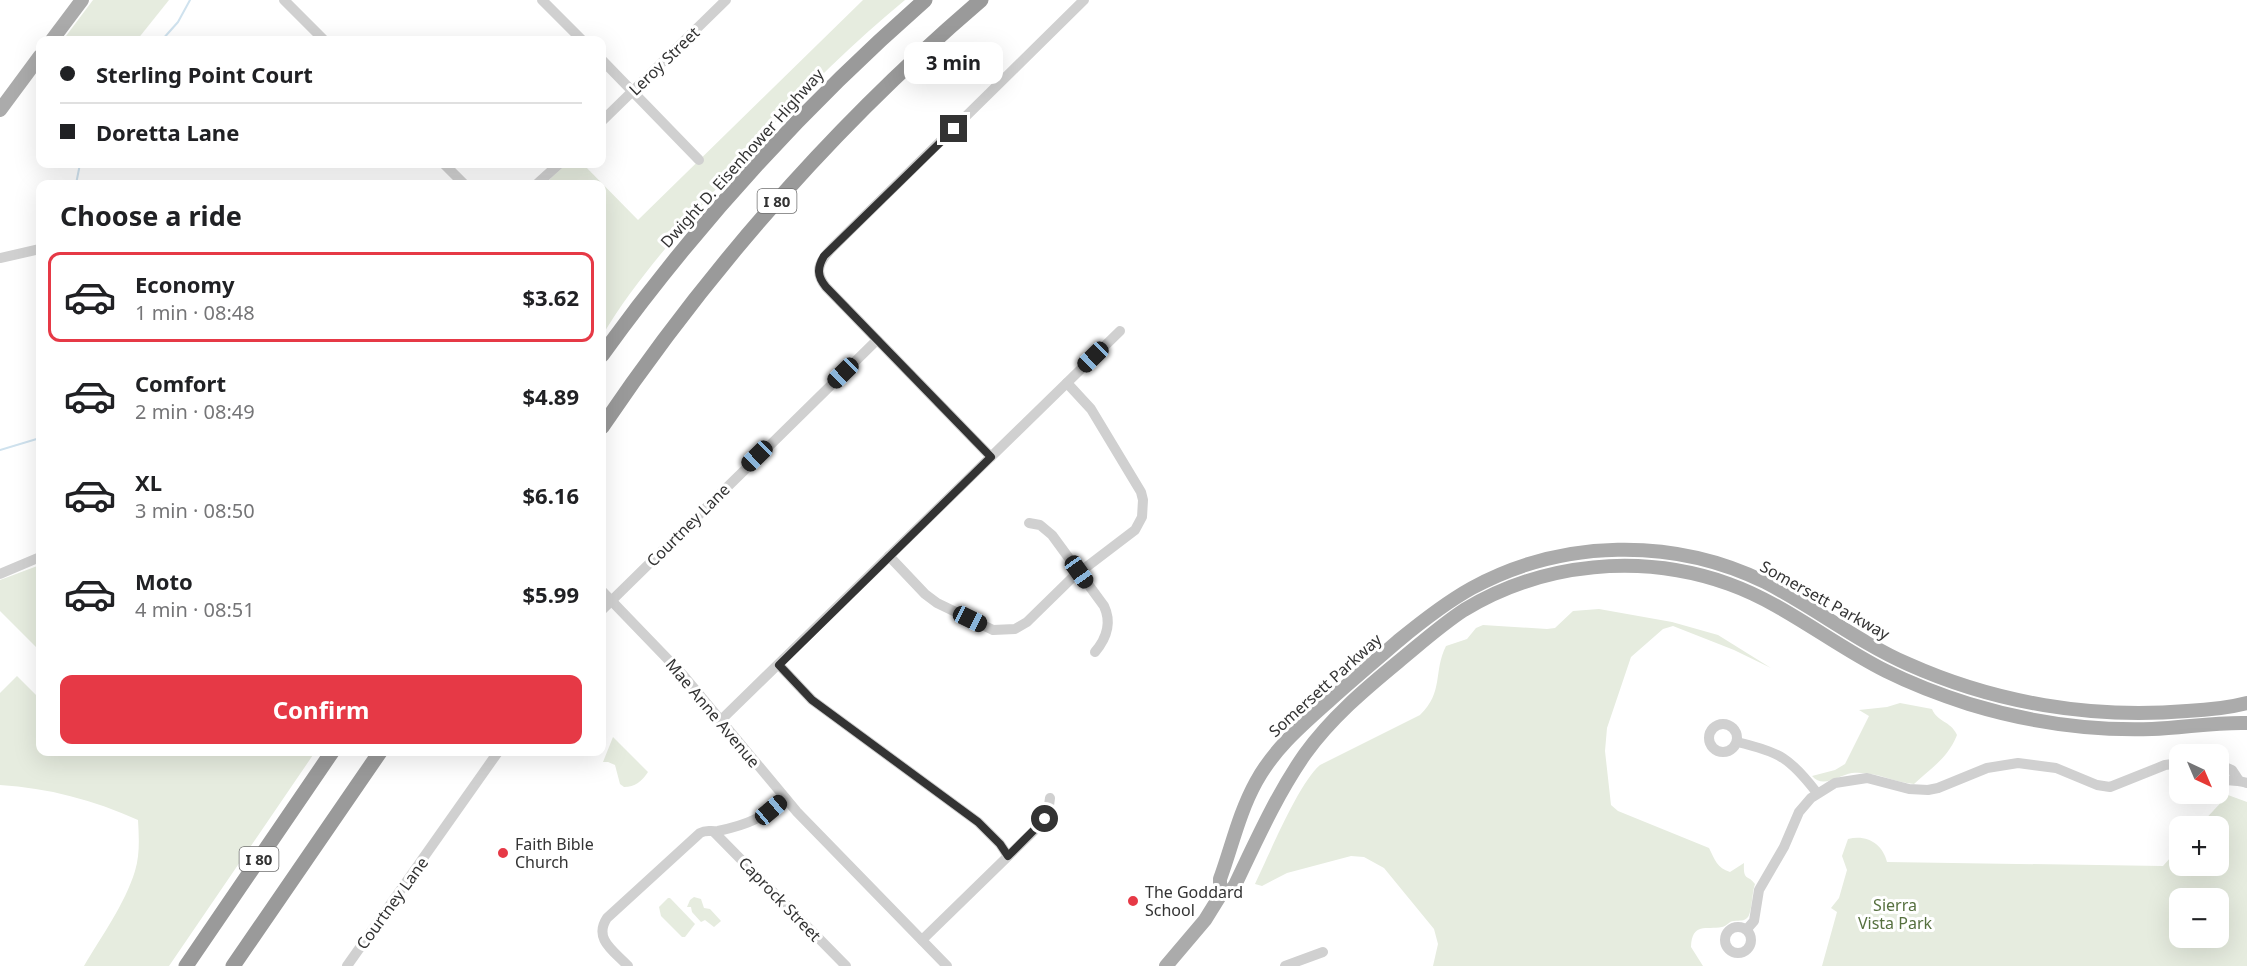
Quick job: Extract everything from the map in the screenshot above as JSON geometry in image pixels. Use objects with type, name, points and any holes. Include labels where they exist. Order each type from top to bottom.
[{"type":"highway","name":"Dwight D. Eisenhower Highway","points":[[606,350],[669,265],[749,173],[853,65],[925,0]]},
{"type":"highway","name":"I 80","points":[[606,421],[680,318],[765,215],[835,138],[881,92],[981,0]]},
{"type":"highway","name":"I 80","points":[[186,966],[329,756]]},
{"type":"highway","name":"I 80","points":[[233,966],[377,756]]},
{"type":"main road","points":[[55,36],[82,0]]},
{"type":"main road","points":[[0,110],[36,61]]},
{"type":"main road","name":"Somersett Parkway","points":[[1223,891],[1220,887],[1220,879],[1246,802],[1269,762],[1294,731],[1355,677],[1452,600],[1510,571],[1563,555],[1604,550],[1641,550],[1689,556],[1726,566],[1774,587],[1906,663],[1966,686],[2016,700],[2067,709],[2120,713],[2192,711],[2247,703]]},
{"type":"main road","name":"Somersett Parkway","points":[[1166,966],[1200,926],[1223,891],[1231,890],[1235,885],[1284,789],[1304,756],[1350,703],[1428,637],[1465,610],[1484,599],[1527,581],[1583,568],[1623,566],[1662,568],[1696,574],[1729,584],[1773,605],[1886,671],[1950,697],[2004,713],[2045,722],[2111,729],[2167,729],[2247,723]]},
{"type":"street","points":[[284,0],[320,36]]},
{"type":"street","points":[[542,0],[578,36]]},
{"type":"street","name":"Leroy Street","points":[[606,117],[726,0]]},
{"type":"street","points":[[991,457],[826,287],[818,276],[818,271],[820,263],[833,247],[1084,0]]},
{"type":"street","points":[[606,64],[699,160]]},
{"type":"street","points":[[448,168],[460,180]]},
{"type":"street","points":[[541,180],[555,168]]},
{"type":"street","points":[[0,258],[36,250]]},
{"type":"street","points":[[721,720],[1120,331]]},
{"type":"street","name":"Courtney Lane","points":[[606,606],[877,340]]},
{"type":"street","points":[[889,556],[930,599],[1000,631],[1022,626],[1079,572],[1135,530],[1142,517],[1143,500],[1136,483],[1096,416],[1066,383]]},
{"type":"street","points":[[1029,523],[1046,529],[1104,606],[1107,616],[1105,637],[1095,652]]},
{"type":"street","points":[[0,574],[36,559]]},
{"type":"street","name":"Mae Anne Avenue","points":[[606,596],[671,662],[785,798],[947,966]]},
{"type":"street","points":[[779,665],[812,700],[978,822],[1000,844],[1008,856]]},
{"type":"street","points":[[1737,742],[1767,749],[1786,758],[1818,793]]},
{"type":"street","name":"Courtney Lane","points":[[347,966],[495,756]]},
{"type":"street","points":[[1747,929],[1754,921],[1759,890],[1784,847],[1794,821],[1805,804],[1835,783],[1857,778],[1878,780],[1910,789],[1928,790],[1987,768],[2018,763],[2056,768],[2097,785],[2110,787],[2169,764]]},
{"type":"street","points":[[2229,769],[2242,781]]},
{"type":"street","points":[[628,966],[603,940],[602,926],[607,918],[700,833],[705,830],[714,831],[755,821],[785,798]]},
{"type":"street","points":[[922,940],[1045,819],[1050,806],[1050,798]]},
{"type":"street","name":"Caprock Street","points":[[714,831],[846,966]]},
{"type":"street","points":[[1285,966],[1323,952]]},
{"type":"green space","points":[[93,0],[169,0],[140,36],[66,36]]},
{"type":"green space","points":[[863,0],[905,0],[826,71],[752,148],[650,267],[606,330],[606,187],[638,220]]},
{"type":"green space","points":[[562,168],[587,168],[599,180],[549,180]]},
{"type":"green space","points":[[36,566],[36,647],[0,611],[0,580]]},
{"type":"green space","points":[[1599,609],[1672,622],[1718,635],[1771,668],[1734,650],[1673,626],[1663,629],[1631,657],[1607,728],[1605,751],[1611,805],[1618,811],[1709,848],[1717,863],[1730,872],[1744,863],[1745,875],[1755,884],[1750,911],[1746,919],[1732,921],[1722,927],[1697,930],[1694,934],[1691,947],[1703,966],[1433,966],[1438,944],[1434,929],[1384,868],[1364,857],[1351,856],[1287,873],[1262,886],[1255,884],[1293,803],[1311,774],[1320,765],[1420,715],[1432,698],[1446,646],[1467,639],[1476,628],[1483,625],[1555,628],[1573,611]]},
{"type":"green space","points":[[17,676],[36,695],[36,756],[312,756],[169,966],[84,966],[119,908],[131,883],[138,859],[138,820],[70,796],[0,785],[0,693]]},
{"type":"green space","points":[[1900,703],[1932,709],[1937,717],[1951,727],[1957,735],[1944,756],[1914,784],[1861,773],[1847,774],[1826,781],[1816,780],[1812,776],[1835,770],[1845,764],[1869,716],[1859,710]]},
{"type":"green space","points":[[613,737],[648,772],[635,785],[624,787],[620,784],[615,765],[603,762]]},
{"type":"green space","name":"Sierra Vista Park","points":[[2229,795],[2247,802],[2247,966],[1822,966],[1837,912],[1831,908],[1839,898],[1847,870],[1842,856],[1848,839],[1862,838],[1874,842],[1882,851],[1887,862],[2163,866],[2169,859],[2169,876],[2229,876],[2229,816],[2208,816],[2220,804],[2229,804]]},
{"type":"green space","points":[[694,897],[701,899],[704,908],[710,909],[721,921],[714,927],[705,920],[701,922],[692,912],[691,907],[687,907]]},
{"type":"green space","points":[[668,898],[695,924],[685,937],[682,937],[661,916],[659,907]]},
{"type":"waterway","points":[[166,36],[178,22],[190,0]]},
{"type":"waterway","points":[[77,180],[79,168]]},
{"type":"waterway","points":[[0,450],[36,439]]},
{"type":"place","name":"Faith Bible Church","points":[[503,853]]},
{"type":"place","name":"The Goddard School","points":[[1133,901]]},
{"type":"route","points":[[954,129],[824,256],[820,263],[818,276],[821,282],[991,457],[779,665],[812,700],[978,822],[1000,844],[1008,856],[1045,819]]}]
